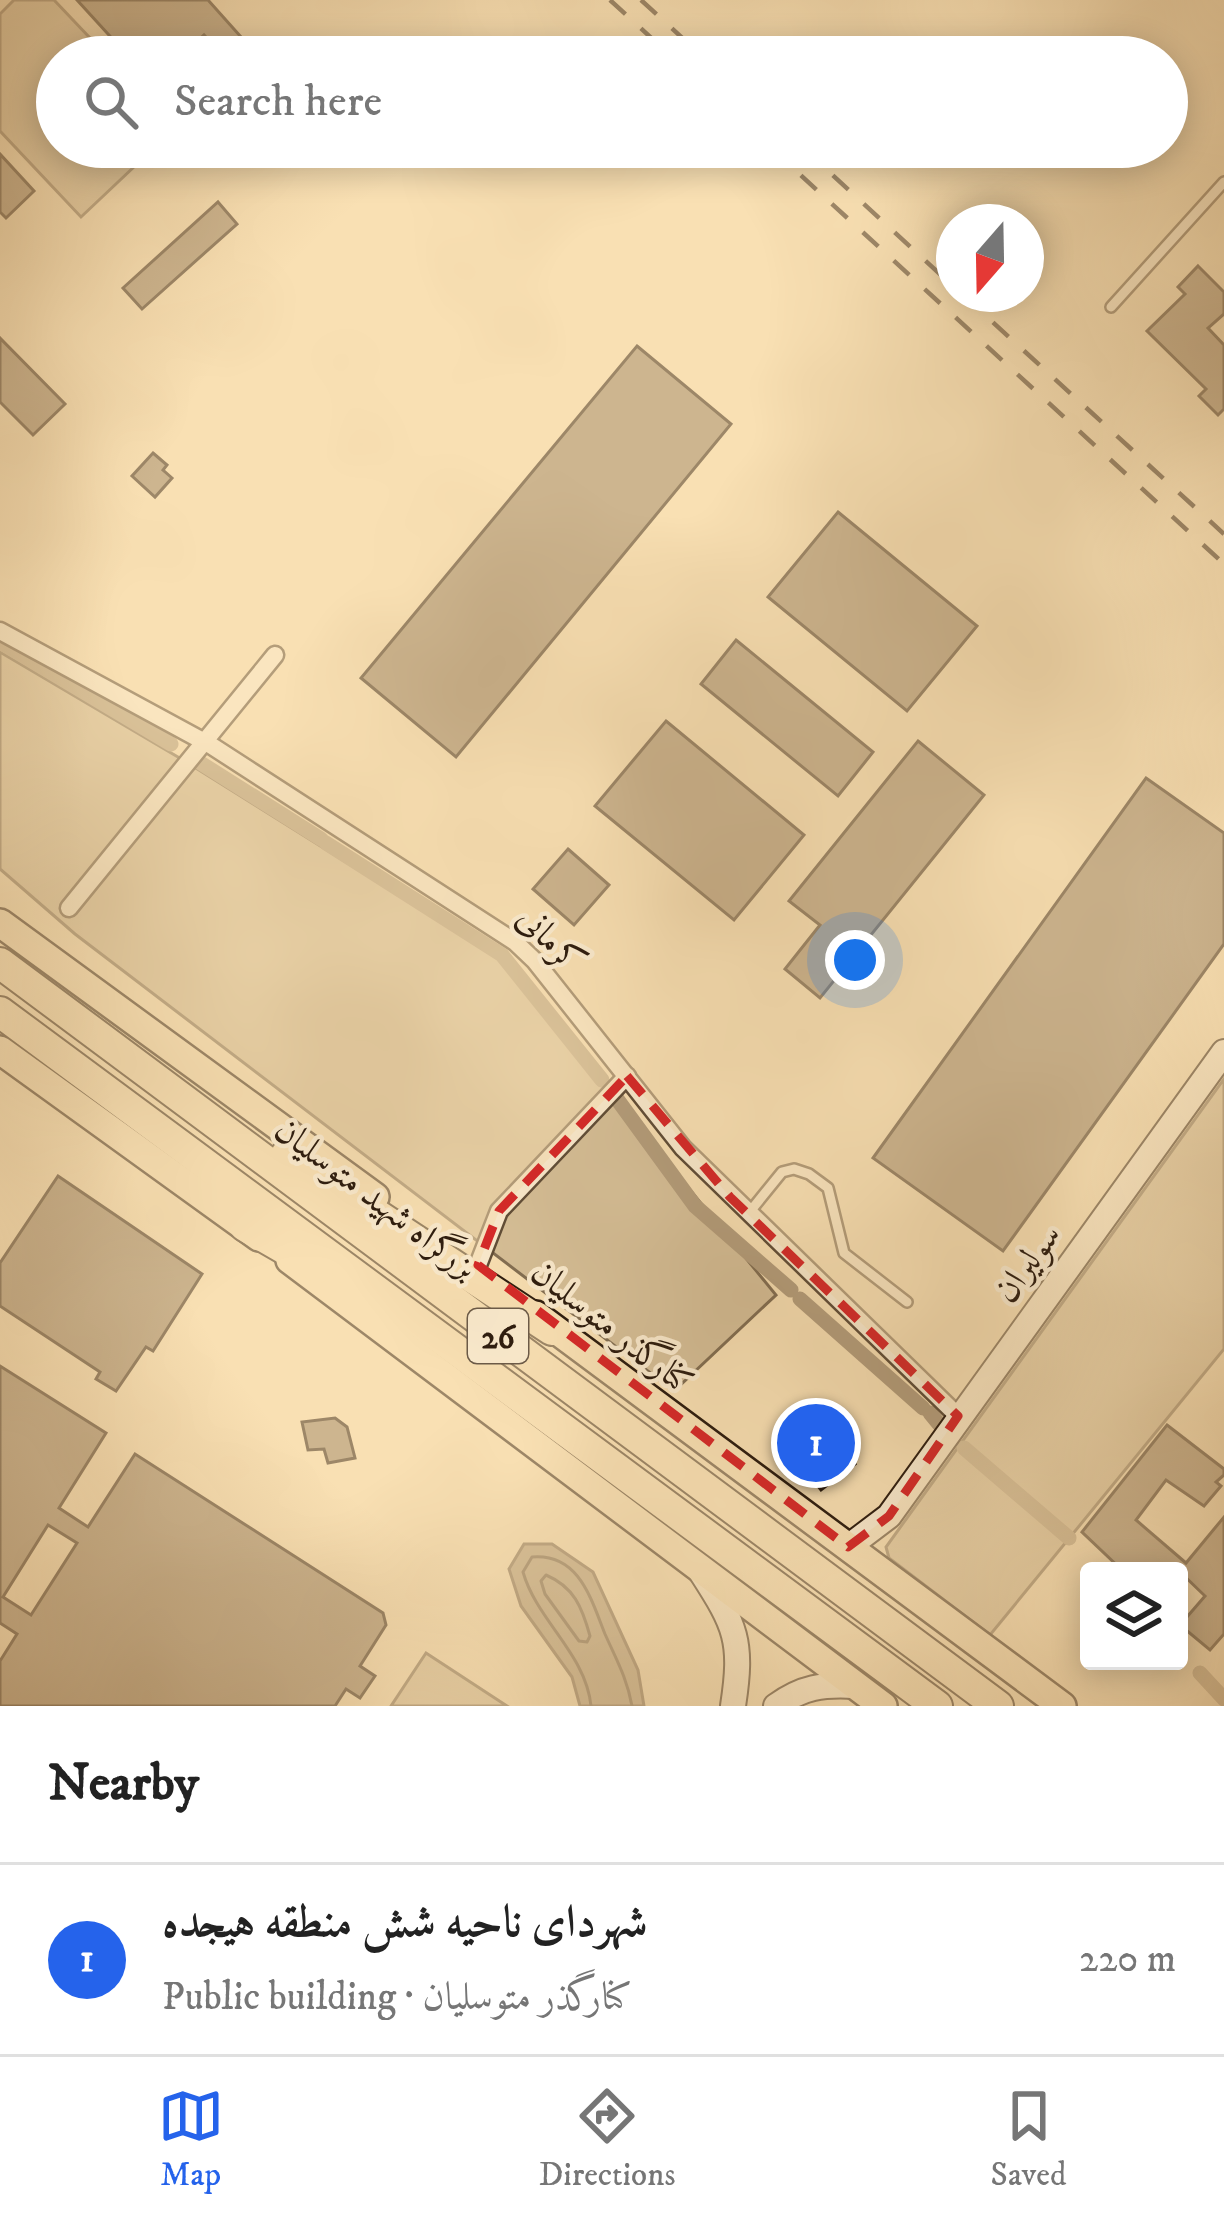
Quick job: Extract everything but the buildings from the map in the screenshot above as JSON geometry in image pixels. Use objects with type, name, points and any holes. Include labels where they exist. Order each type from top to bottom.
[{"type":"highway","name":"بزرگراه شهید متوسلیان","points":[[0,963],[998,1706]]},
{"type":"highway","name":"بزرگراه شهید متوسلیان","points":[[0,1012],[937,1706]]},
{"type":"highway","points":[[142,1070],[223,1111],[552,1330]]},
{"type":"highway","points":[[245,1226],[433,1332]]},
{"type":"main road","name":"کنارگذر متوسلیان","points":[[0,923],[382,1202],[478,1265],[552,1330],[1062,1706]]},
{"type":"main road","points":[[0,1050],[245,1226],[883,1706]]},
{"type":"main road","name":"سولیران","points":[[890,1516],[1224,1052]]},
{"type":"main road","points":[[848,1547],[890,1516]]},
{"type":"main road","points":[[882,1572],[878,1556],[890,1516]]},
{"type":"main road","points":[[700,1570],[730,1618],[740,1660],[733,1706]]},
{"type":"main road","points":[[776,1706],[820,1684],[855,1686]]},
{"type":"street","name":"کرمانی","points":[[0,631],[204,742],[492,924],[536,961],[683,1148],[958,1416]]},
{"type":"street","points":[[69,908],[275,656]]},
{"type":"street","points":[[478,1265],[499,1211],[627,1076]]},
{"type":"lane","points":[[1111,307],[1224,182]]},
{"type":"lane","points":[[748,1214],[782,1172],[794,1169],[808,1174],[828,1188],[844,1252],[907,1302]]},
{"type":"highlighted area","points":[[627,1076],[730,1197],[958,1416],[889,1516],[848,1547],[478,1265],[499,1211]]},
{"type":"shaded area","points":[[14,0],[54,0],[88,36],[36,36],[36,168],[133,168],[81,217],[0,131],[0,14]]},
{"type":"shaded area","points":[[0,652],[501,959],[776,1295],[674,1391],[75,934],[0,869]]},
{"type":"shaded area","points":[[1224,1079],[1224,1349],[990,1635],[889,1558],[886,1547]]},
{"type":"shaded area","points":[[426,1653],[507,1706],[391,1706]]},
{"type":"water","points":[[524,1544],[552,1544],[593,1572],[638,1670],[644,1706],[580,1706],[572,1677],[521,1606],[509,1569]]},
{"type":"waterway","points":[[0,642],[171,744]]},
{"type":"waterway","points":[[191,757],[321,839]]},
{"type":"waterway","points":[[326,843],[502,955],[602,1080]]},
{"type":"waterway","points":[[617,1099],[695,1206],[791,1290]]},
{"type":"waterway","points":[[800,1299],[923,1408]]},
{"type":"waterway","points":[[930,1413],[939,1424]]},
{"type":"waterway","points":[[964,1448],[1069,1538]]},
{"type":"waterway","points":[[1200,1673],[1224,1699]]},
{"type":"railway","points":[[610,0],[649,36]]},
{"type":"railway","points":[[641,0],[680,36]]},
{"type":"railway","points":[[793,168],[1224,564]]},
{"type":"railway","points":[[825,168],[936,270]]},
{"type":"railway","points":[[982,312],[1224,534]]},
{"type":"place","name":"شهردای ناحیه شش منطقه هیجده","points":[[816,1443]]}]
